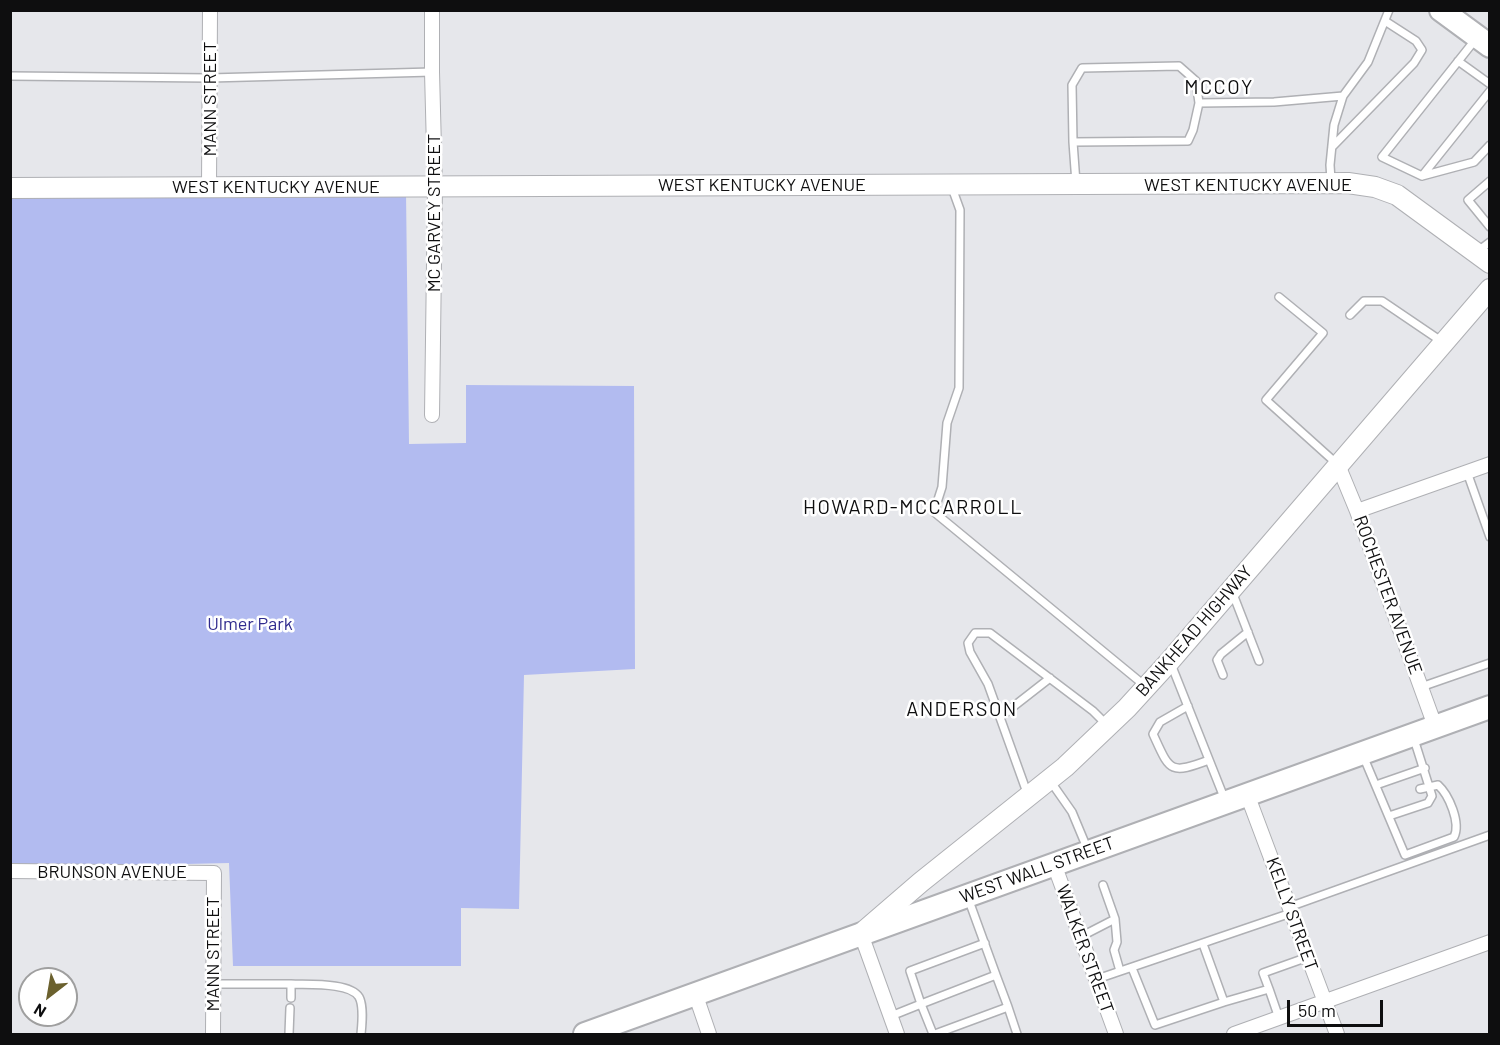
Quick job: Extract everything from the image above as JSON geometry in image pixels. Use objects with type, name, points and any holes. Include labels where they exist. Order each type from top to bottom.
[{"type":"main road","points":[[1441,10],[1484,42]]},
{"type":"main road","name":"WEST WALL STREET","points":[[585,1035],[695,993],[1490,707]]},
{"type":"street","name":"MANN STREET","points":[[209,187],[210,10]]},
{"type":"street","name":"MC GARVEY STREET","points":[[432,10],[435,187],[432,415]]},
{"type":"street","name":"WEST KENTUCKY AVENUE","points":[[10,188],[1332,183],[1375,187],[1397,195],[1485,253]]},
{"type":"street","name":"BANKHEAD HIGHWAY","points":[[861,934],[921,882],[1049,780],[1108,726],[1167,664],[1490,289]]},
{"type":"street","points":[[1357,511],[1490,464]]},
{"type":"street","name":"ROCHESTER AVENUE","points":[[1338,465],[1435,726]]},
{"type":"street","name":"KELLY STREET","points":[[1247,794],[1337,1035]]},
{"type":"street","name":"WALKER STREET","points":[[1054,864],[1116,1035]]},
{"type":"street","name":"BRUNSON AVENUE","points":[[10,871],[213,873]]},
{"type":"street","name":"MANN STREET","points":[[213,873],[213,1035]]},
{"type":"street","points":[[861,934],[897,1035]]},
{"type":"street","points":[[1234,1035],[1490,942]]},
{"type":"street","points":[[695,993],[709,1035]]},
{"type":"lane","points":[[1332,183],[1330,165],[1334,125],[1343,96],[1368,62],[1389,10]]},
{"type":"lane","points":[[1332,147],[1414,63],[1422,50],[1416,41],[1385,21]]},
{"type":"lane","points":[[1484,42],[1458,61],[1382,158],[1422,176],[1474,162],[1487,148]]},
{"type":"lane","points":[[1458,61],[1490,84]]},
{"type":"lane","points":[[1073,142],[1188,141],[1199,103],[1196,81],[1179,66],[1082,68],[1072,85],[1073,142],[1076,184]]},
{"type":"lane","points":[[10,76],[210,78],[432,72]]},
{"type":"lane","points":[[1422,176],[1490,91]]},
{"type":"lane","points":[[1199,103],[1274,102],[1343,96]]},
{"type":"lane","points":[[1487,148],[1490,159]]},
{"type":"lane","points":[[1490,181],[1468,200],[1490,227]]},
{"type":"lane","points":[[950,185],[960,210],[959,388],[947,423],[942,487],[934,512],[1146,687]]},
{"type":"lane","points":[[1279,297],[1323,333],[1266,400],[1338,465]]},
{"type":"lane","points":[[1350,315],[1364,301],[1382,301],[1431,332],[1443,343]]},
{"type":"lane","points":[[1467,472],[1490,537]]},
{"type":"lane","points":[[1231,589],[1259,661]]},
{"type":"lane","points":[[1223,675],[1217,660],[1248,632]]},
{"type":"lane","points":[[1033,793],[1025,787],[988,684],[970,652],[968,643],[975,633],[990,633],[1093,711],[1108,726]]},
{"type":"lane","points":[[1421,687],[1490,663]]},
{"type":"lane","points":[[1167,664],[1173,669],[1226,802]]},
{"type":"lane","points":[[1000,717],[1050,678]]},
{"type":"lane","points":[[1188,706],[1160,722],[1153,734],[1167,764],[1175,769],[1184,769],[1209,760]]},
{"type":"lane","points":[[1389,816],[1428,803],[1432,796],[1425,768],[1412,734]]},
{"type":"lane","points":[[1361,753],[1408,865]]},
{"type":"lane","points":[[1376,785],[1425,768]]},
{"type":"lane","points":[[1049,780],[1072,812],[1088,852]]},
{"type":"lane","points":[[1420,789],[1438,784],[1445,791],[1456,823],[1454,837],[1458,847]]},
{"type":"lane","points":[[1382,800],[1391,798]]},
{"type":"lane","points":[[1097,979],[1203,944],[1490,836]]},
{"type":"lane","points":[[1405,855],[1454,837]]},
{"type":"lane","points":[[1103,885],[1115,919],[1118,942],[1114,950],[1120,971]]},
{"type":"lane","points":[[967,896],[1017,1035]]},
{"type":"lane","points":[[1080,937],[1115,919]]},
{"type":"lane","points":[[985,943],[910,971],[921,1004],[934,1035],[1008,1007]]},
{"type":"lane","points":[[1203,944],[1224,1002]]},
{"type":"lane","points":[[1279,1018],[1263,974],[1308,957]]},
{"type":"lane","points":[[1132,968],[1155,1025],[1269,989]]},
{"type":"lane","points":[[891,1016],[996,975]]},
{"type":"lane","points":[[213,984],[343,987],[354,991],[360,998],[361,1035]]},
{"type":"lane","points":[[291,984],[291,998]]},
{"type":"lane","points":[[289,1035],[290,1008]]},
{"type":"green space","name":"Ulmer Park","points":[[406,192],[409,444],[466,443],[466,385],[634,386],[635,669],[524,675],[519,909],[461,908],[461,966],[233,966],[229,863],[11,868],[11,193]]},
{"type":"district","name":"MCCOY","points":[[1219,87]]},
{"type":"district","name":"HOWARD-MCCARROLL","points":[[913,507]]},
{"type":"district","name":"ANDERSON","points":[[962,709]]}]
